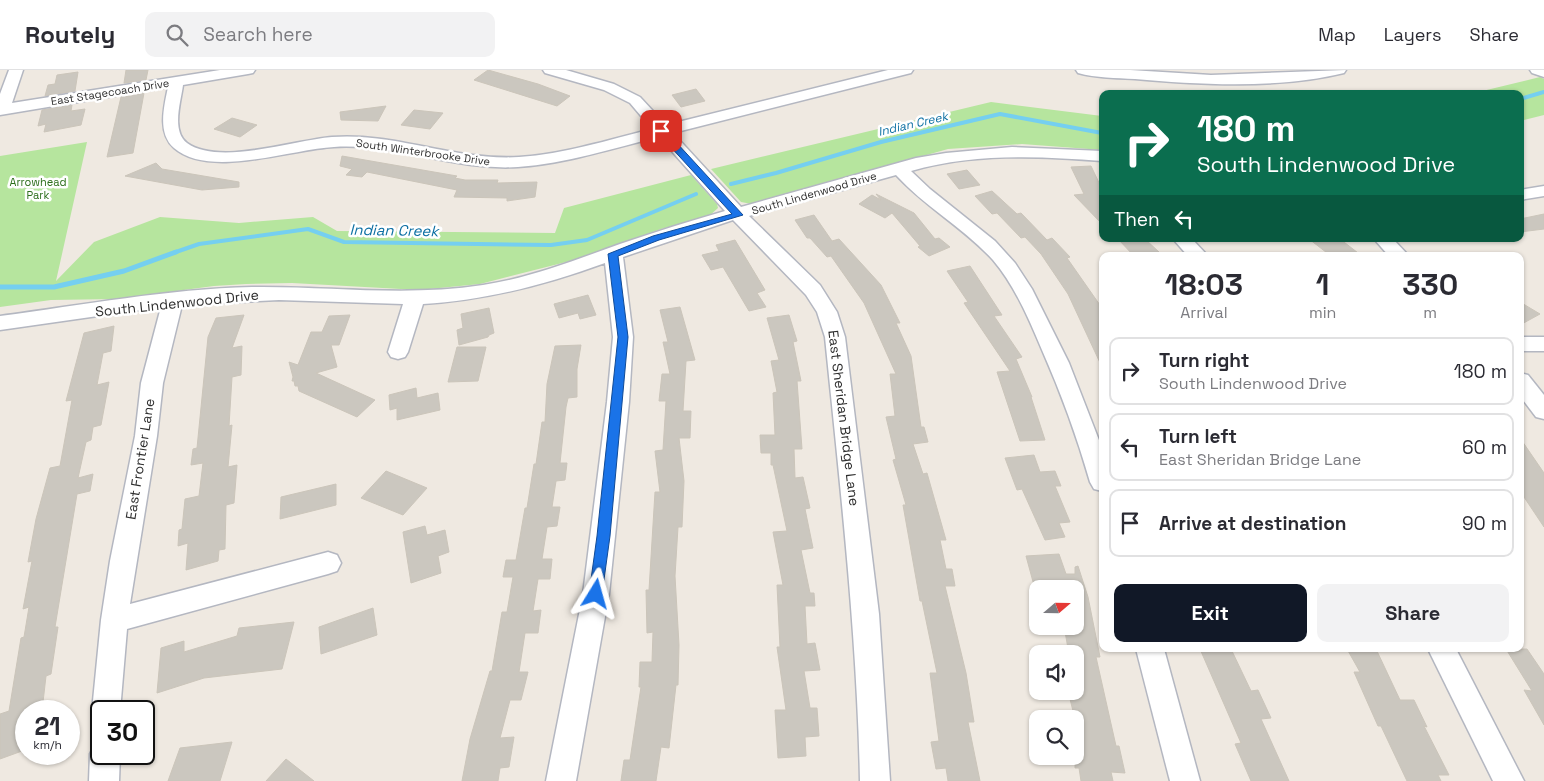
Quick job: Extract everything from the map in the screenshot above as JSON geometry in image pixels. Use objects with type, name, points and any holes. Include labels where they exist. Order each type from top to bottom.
[{"type":"street","points":[[1,110],[16,70]]},
{"type":"street","name":"East Stagecoach Drive","points":[[1,110],[248,70]]},
{"type":"street","name":"East Sheridan Bridge Lane","points":[[550,70],[622,92],[635,100],[738,215],[813,290],[827,312],[835,337],[862,555],[872,671],[875,781]]},
{"type":"street","points":[[837,70],[848,84]]},
{"type":"street","name":"South Winterbrooke Drive","points":[[176,81],[170,128],[173,137],[180,146],[192,152],[208,156],[242,156],[309,145],[349,141],[369,142],[478,160],[513,162],[559,156],[906,70]]},
{"type":"street","points":[[1083,70],[1151,77],[1204,74],[1275,77],[1339,70]]},
{"type":"street","points":[[1538,70],[1544,74]]},
{"type":"street","name":"South Lindenwood Drive","points":[[0,323],[216,296],[292,293],[387,299],[446,297],[485,292],[532,281],[656,238],[900,169],[954,156],[991,151],[1050,152],[1099,156]]},
{"type":"street","points":[[900,169],[915,186],[998,256],[1017,278],[1036,312],[1066,380],[1099,474]]},
{"type":"street","points":[[1524,194],[1544,191]]},
{"type":"street","points":[[1185,242],[1196,252]]},
{"type":"street","points":[[1386,242],[1396,252]]},
{"type":"street","points":[[561,781],[596,594],[618,402],[623,337],[613,254]]},
{"type":"street","points":[[398,352],[415,298]]},
{"type":"street","name":"East Frontier Lane","points":[[107,700],[114,620],[146,436],[152,383],[173,300]]},
{"type":"street","points":[[1524,344],[1544,344]]},
{"type":"street","points":[[1524,386],[1544,412]]},
{"type":"street","points":[[114,620],[328,563]]},
{"type":"street","points":[[1151,652],[1185,781]]},
{"type":"street","points":[[1444,652],[1509,781]]},
{"type":"street","points":[[104,781],[105,765]]},
{"type":"green space","points":[[1540,77],[1544,79],[1544,115],[1524,120],[1524,90],[1486,90]]},
{"type":"green space","points":[[991,102],[1099,116],[1099,150],[1022,144],[948,149],[752,204],[741,202],[711,169]]},
{"type":"green space","name":"Arrowhead Park","points":[[87,142],[56,281],[94,242],[160,217],[239,223],[313,217],[337,231],[555,233],[564,208],[691,175],[717,204],[718,208],[708,217],[661,229],[574,260],[480,284],[419,290],[292,283],[246,284],[214,286],[116,299],[51,300],[0,307],[0,156]]},
{"type":"building","points":[[126,70],[148,70],[146,80],[124,83]]},
{"type":"building","points":[[488,70],[538,84],[570,96],[557,106],[474,80]]},
{"type":"building","points":[[78,72],[75,91],[45,96],[48,85],[55,84],[57,75]]},
{"type":"building","points":[[696,89],[705,101],[681,107],[672,95]]},
{"type":"building","points":[[144,93],[133,153],[107,157],[121,97]]},
{"type":"building","points":[[72,105],[71,111],[85,109],[81,125],[44,132],[46,124],[38,126],[42,110]]},
{"type":"building","points":[[386,106],[378,121],[341,120],[340,112]]},
{"type":"building","points":[[414,110],[443,113],[430,129],[401,125]]},
{"type":"building","points":[[232,118],[257,125],[240,137],[214,129]]},
{"type":"building","points":[[342,156],[457,176],[455,178],[465,180],[498,180],[497,183],[537,182],[535,197],[507,201],[507,198],[454,197],[457,190],[367,172],[362,177],[346,175],[352,169],[340,166]]},
{"type":"building","points":[[156,163],[162,169],[239,182],[239,187],[202,190],[125,176]]},
{"type":"building","points":[[1091,166],[1099,183],[1099,221],[1074,195],[1084,194],[1071,167]]},
{"type":"building","points":[[967,170],[980,185],[959,189],[947,174]]},
{"type":"building","points":[[992,191],[1017,214],[1021,213],[1047,240],[1052,238],[1070,257],[1067,258],[1099,304],[1099,361],[1068,294],[1041,254],[1025,237],[1021,238],[997,213],[992,214],[975,196]]},
{"type":"building","points":[[876,194],[914,213],[935,239],[939,238],[950,247],[929,256],[918,247],[920,246],[892,213],[885,218],[859,204],[872,195],[881,200]]},
{"type":"building","points":[[1544,214],[1544,229],[1524,232],[1524,218]]},
{"type":"building","points":[[814,215],[832,241],[839,239],[881,285],[900,323],[896,323],[911,356],[921,427],[924,427],[928,442],[913,444],[923,474],[927,473],[946,540],[940,540],[946,569],[952,569],[955,586],[945,586],[966,673],[974,722],[968,722],[980,781],[948,781],[946,768],[936,769],[931,742],[939,741],[930,673],[937,673],[922,601],[920,601],[903,505],[906,505],[893,460],[896,459],[886,417],[895,416],[890,374],[896,374],[864,303],[831,256],[827,257],[810,238],[807,238],[795,220]]},
{"type":"building","points":[[735,240],[765,290],[757,293],[766,307],[749,311],[723,267],[711,270],[702,255],[719,251],[716,245]]},
{"type":"building","points":[[1121,242],[1148,242],[1159,252],[1130,252]]},
{"type":"building","points":[[1313,242],[1344,242],[1357,252],[1326,252]]},
{"type":"building","points":[[970,266],[1002,315],[994,316],[1022,357],[1016,359],[1032,397],[1045,440],[1020,441],[997,372],[1010,371],[964,303],[968,302],[947,271]]},
{"type":"building","points":[[588,295],[596,315],[580,319],[578,313],[559,318],[554,304]]},
{"type":"building","points":[[1524,304],[1540,314],[1524,323]]},
{"type":"building","points":[[680,307],[695,360],[686,361],[683,411],[691,411],[690,438],[679,438],[684,481],[682,527],[678,527],[675,576],[679,645],[678,685],[676,685],[669,748],[661,747],[656,781],[621,781],[624,760],[630,760],[641,687],[639,687],[640,662],[652,662],[653,632],[647,633],[646,590],[649,590],[655,492],[660,492],[655,451],[663,450],[666,401],[659,401],[662,374],[670,374],[663,342],[668,342],[660,310]]},
{"type":"building","points":[[489,308],[494,333],[488,337],[459,345],[457,330],[463,328],[461,314]]},
{"type":"building","points":[[244,315],[232,348],[242,346],[241,375],[232,377],[229,426],[232,425],[228,467],[237,465],[234,503],[226,505],[225,549],[219,550],[218,561],[186,570],[188,543],[178,546],[179,530],[182,529],[185,499],[199,496],[203,463],[191,465],[193,449],[197,448],[208,337],[216,318]]},
{"type":"building","points":[[350,315],[339,345],[331,345],[337,367],[316,373],[375,400],[357,417],[299,391],[298,386],[295,386],[294,381],[292,381],[293,377],[289,362],[298,365],[311,332],[322,332],[329,316]]},
{"type":"building","points":[[789,315],[797,341],[793,342],[801,381],[797,381],[802,449],[794,449],[795,478],[803,477],[810,508],[805,509],[813,548],[801,550],[810,593],[814,593],[815,606],[805,606],[807,644],[815,643],[820,670],[804,671],[810,708],[817,708],[819,736],[805,737],[806,756],[778,758],[775,710],[786,710],[777,647],[780,647],[777,585],[783,585],[773,532],[787,531],[773,465],[771,465],[771,453],[761,453],[760,435],[775,435],[773,393],[777,392],[771,361],[779,360],[767,318]]},
{"type":"building","points":[[114,326],[111,351],[103,353],[97,385],[109,382],[101,425],[93,427],[91,440],[86,442],[78,478],[93,474],[90,491],[77,494],[55,627],[58,627],[51,674],[46,676],[43,700],[15,700],[15,754],[0,759],[0,714],[9,711],[21,638],[24,637],[29,607],[23,609],[32,561],[28,562],[36,519],[50,468],[60,466],[72,400],[66,401],[84,333]]},
{"type":"building","points":[[581,345],[577,369],[577,397],[568,398],[566,407],[560,463],[567,463],[565,480],[556,481],[552,507],[560,507],[557,526],[547,527],[542,559],[552,559],[550,579],[538,579],[533,611],[541,610],[538,633],[525,633],[519,672],[528,672],[521,700],[510,700],[500,738],[514,737],[509,767],[500,768],[498,781],[462,781],[470,739],[490,671],[492,671],[502,612],[507,612],[513,577],[503,577],[506,560],[516,560],[534,464],[536,464],[542,422],[545,422],[547,384],[555,346]]},
{"type":"building","points":[[457,347],[486,347],[478,381],[448,382]]},
{"type":"building","points":[[416,388],[417,398],[438,393],[440,410],[397,420],[397,408],[390,410],[389,395]]},
{"type":"building","points":[[1524,444],[1544,473],[1544,527],[1524,497]]},
{"type":"building","points":[[1034,455],[1040,472],[1055,471],[1061,486],[1055,486],[1070,522],[1059,523],[1065,537],[1045,540],[1022,489],[1017,490],[1005,458]]},
{"type":"building","points":[[386,471],[427,488],[403,515],[361,498]]},
{"type":"building","points":[[336,484],[336,505],[280,519],[281,497]]},
{"type":"building","points":[[425,526],[427,535],[445,530],[449,552],[438,556],[441,573],[411,583],[403,532]]},
{"type":"building","points":[[1059,554],[1066,574],[1075,574],[1075,567],[1078,566],[1083,580],[1033,580],[1026,556]]},
{"type":"building","points":[[1084,585],[1100,657],[1096,657],[1116,746],[1119,746],[1125,773],[1111,772],[1113,781],[1081,781],[1079,768],[1075,768],[1075,765],[1084,765],[1084,710],[1073,710],[1070,700],[1084,700],[1084,645],[1067,645],[1066,635],[1084,635]]},
{"type":"building","points":[[373,608],[377,635],[321,654],[319,627]]},
{"type":"building","points":[[294,622],[282,669],[204,678],[157,693],[161,648],[184,641],[184,652],[237,636],[239,628]]},
{"type":"building","points":[[1524,649],[1527,649],[1544,674],[1544,725],[1524,690],[1532,691],[1508,652],[1524,652]]},
{"type":"building","points":[[1201,652],[1232,652],[1251,691],[1258,690],[1271,718],[1261,719],[1289,781],[1251,781],[1235,744],[1241,743]]},
{"type":"building","points":[[1349,652],[1377,652],[1400,700],[1414,700],[1427,727],[1424,726],[1449,775],[1438,775],[1441,781],[1407,781],[1381,726],[1378,726],[1354,672],[1360,672]]},
{"type":"building","points":[[232,742],[220,781],[168,781],[180,748]]},
{"type":"building","points":[[286,759],[314,781],[266,781]]},
{"type":"waterway","name":"Indian Creek","points":[[1524,98],[1544,92]]},
{"type":"waterway","name":"Indian Creek","points":[[731,184],[776,173],[881,142],[1000,114],[1099,132]]},
{"type":"waterway","name":"Indian Creek","points":[[173,253],[199,244],[308,229],[344,242],[551,245],[587,240],[696,194]]},
{"type":"waterway","name":"Indian Creek","points":[[0,287],[54,287],[124,271],[176,252]]},
{"type":"route","points":[[596,594],[604,536],[623,337],[613,254],[656,238],[738,215],[661,131]]}]
